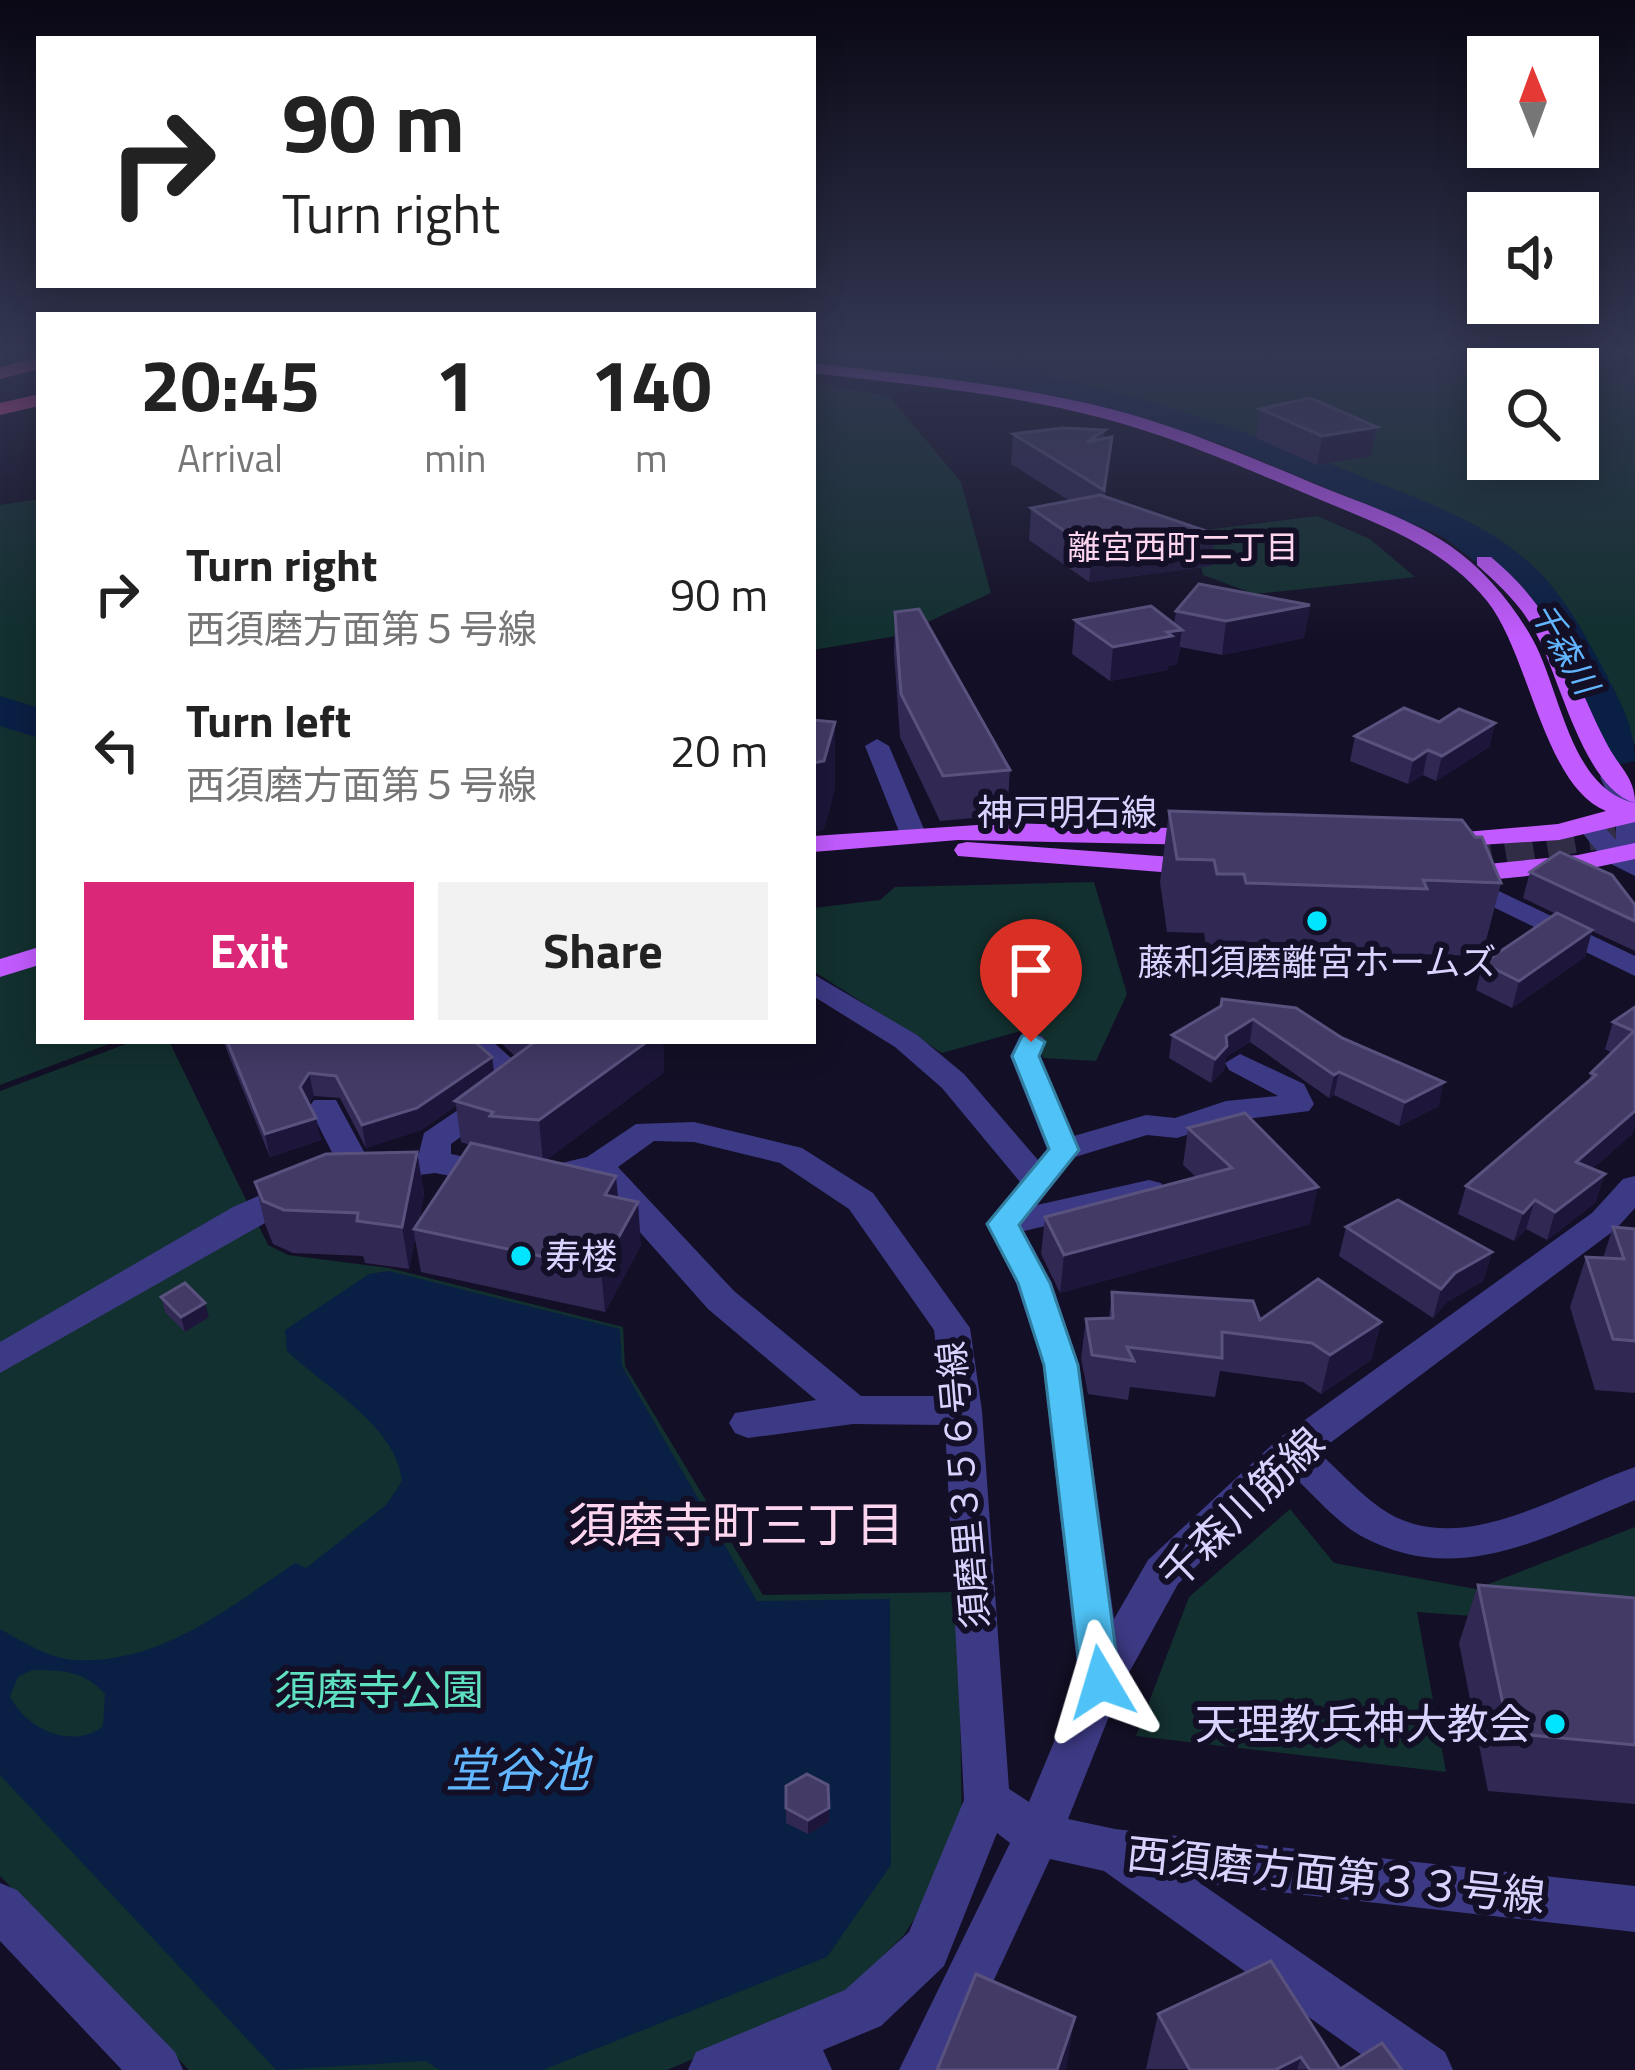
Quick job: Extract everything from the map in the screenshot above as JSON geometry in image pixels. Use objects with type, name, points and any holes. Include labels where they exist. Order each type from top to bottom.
[{"type":"main road","points":[[1200,447],[1408,529],[1463,566],[1501,607],[1523,642],[1577,774],[1580,805],[1590,826]]},
{"type":"main road","points":[[1238,447],[1426,524],[1468,548],[1528,604],[1549,635],[1612,777]]},
{"type":"main road","points":[[1577,774],[1594,795],[1634,808]]},
{"type":"main road","points":[[1436,862],[1474,841],[1590,826],[1634,808]]},
{"type":"main road","name":"神戸明石線","points":[[816,855],[967,850],[1019,858],[1225,853],[1056,830],[913,834]]},
{"type":"main road","points":[[816,844],[913,834]]},
{"type":"main road","points":[[1436,862],[1630,857]]},
{"type":"main road","points":[[0,968],[36,957]]},
{"type":"street","points":[[877,746],[913,834]]},
{"type":"street","points":[[1612,777],[1634,808],[1626,833],[1630,857]]},
{"type":"street","points":[[1590,826],[1630,857]]},
{"type":"street","points":[[1436,862],[1635,967]]},
{"type":"street","points":[[816,985],[906,1042],[953,1082],[1038,1182]]},
{"type":"street","points":[[1031,1042],[1025,1056],[1064,1150]]},
{"type":"street","points":[[435,1162],[435,1140],[522,1081],[478,1044]]},
{"type":"street","points":[[1003,1224],[1064,1150],[1146,1125],[1177,1128],[1226,1111],[1298,1104],[1293,1091],[1240,1063]]},
{"type":"street","points":[[325,1107],[358,1172]]},
{"type":"street","name":"須磨里３５６号線","points":[[0,1359],[245,1215],[296,1191],[358,1172],[435,1162],[533,1180],[598,1165],[647,1131],[694,1132],[791,1155],[861,1201],[952,1328],[963,1411],[987,1800]]},
{"type":"street","points":[[598,1165],[722,1300],[854,1410]]},
{"type":"street","points":[[1003,1224],[1165,1187]]},
{"type":"street","name":"千森川筋線","points":[[925,2070],[981,2004],[1038,1835],[1101,1682],[1163,1572],[1291,1451],[1604,1221],[1635,1187]]},
{"type":"street","points":[[1003,1224],[1034,1283],[1061,1365],[1101,1682]]},
{"type":"street","points":[[748,1423],[854,1410],[963,1411]]},
{"type":"street","points":[[1291,1451],[1374,1523],[1436,1546],[1501,1537],[1635,1483]]},
{"type":"street","points":[[714,2070],[799,2052],[863,2008],[927,1949],[987,1800],[1038,1835]]},
{"type":"street","name":"西須磨方面第３３号線","points":[[1038,1835],[1114,1851],[1635,1909]]},
{"type":"street","points":[[1114,1851],[1427,2070]]},
{"type":"street","points":[[0,1906],[158,2070]]},
{"type":"green space","points":[[816,447],[931,447],[961,482],[991,593],[897,636],[816,650]]},
{"type":"green space","points":[[1243,447],[1467,447],[1467,480],[1599,480],[1599,447],[1635,447],[1635,745],[1560,619],[1508,566],[1403,504]]},
{"type":"green space","points":[[36,499],[36,1044],[109,1044],[0,1085],[0,505]]},
{"type":"green space","points":[[1317,516],[1370,539],[1415,577],[1255,594],[1203,575],[1201,565],[1166,535]]},
{"type":"green space","points":[[1094,882],[1127,994],[1096,1061],[1043,1058],[1031,1028],[942,1053],[816,973],[816,908],[880,900],[895,887]]},
{"type":"green space","name":"堂谷池","points":[[126,1044],[170,1044],[268,1245],[288,1255],[389,1268],[623,1327],[625,1366],[763,1595],[958,1592],[962,1825],[945,1871],[904,1935],[842,1996],[667,2070],[189,2070],[0,1876],[0,1091]]},
{"type":"green space","points":[[1290,1509],[1334,1563],[1476,1589],[1635,1527],[1635,1628],[1417,1612],[1446,1772],[1136,1736],[1189,1597]]},
{"type":"water","name":"堂谷池","points":[[389,1271],[620,1329],[622,1366],[757,1601],[890,1599],[891,1865],[827,1957],[543,2070],[440,2070],[426,2061],[276,2070],[0,1775],[0,1629],[67,1659],[137,1653],[193,1630],[295,1563],[306,1568],[386,1505],[402,1481],[387,1442],[287,1351],[285,1330],[369,1274]],"holes":[[[32,1670],[72,1673],[97,1686],[105,1694],[103,1726],[91,1733],[65,1736],[27,1718],[10,1696],[18,1677]]]},
{"type":"building","points":[[1033,447],[1111,447],[1104,490]]},
{"type":"building","points":[[1100,495],[1215,534],[1092,550],[1031,508]]},
{"type":"building","points":[[1199,584],[1310,605],[1226,621],[1176,611]]},
{"type":"building","points":[[1151,606],[1182,630],[1113,647],[1075,620]]},
{"type":"building","points":[[919,609],[1010,770],[943,776],[901,694],[895,612]]},
{"type":"building","points":[[1404,708],[1439,722],[1459,709],[1495,723],[1442,756],[1428,750],[1413,760],[1355,736]]},
{"type":"building","points":[[816,720],[835,722],[824,761],[816,762]]},
{"type":"building","points":[[1169,811],[1462,820],[1475,837],[1482,837],[1501,883],[1423,880],[1427,889],[1246,883],[1244,874],[1217,874],[1214,860],[1177,859]]},
{"type":"building","points":[[1560,852],[1612,875],[1635,905],[1635,921],[1530,872]]},
{"type":"building","points":[[1557,913],[1592,930],[1519,981],[1483,963]]},
{"type":"building","points":[[1222,999],[1296,1008],[1342,1038],[1444,1082],[1405,1102],[1339,1072],[1334,1075],[1253,1019],[1226,1036],[1227,1046],[1215,1059],[1172,1035],[1221,1006]]},
{"type":"building","points":[[1635,1007],[1635,1111],[1576,1162],[1605,1174],[1555,1212],[1535,1200],[1523,1213],[1466,1186],[1596,1075],[1591,1073],[1634,1031],[1613,1022]]},
{"type":"building","points":[[228,1044],[477,1044],[492,1057],[417,1108],[362,1125],[336,1076],[309,1073],[300,1087],[316,1118],[265,1134]]},
{"type":"building","points":[[532,1044],[644,1044],[539,1120],[490,1116],[493,1112],[455,1101]]},
{"type":"building","points":[[1245,1113],[1318,1187],[1064,1255],[1045,1217],[1232,1168],[1188,1128]]},
{"type":"building","points":[[471,1143],[616,1176],[605,1195],[638,1202],[601,1269],[414,1229]]},
{"type":"building","points":[[417,1152],[402,1227],[357,1221],[358,1213],[284,1210],[263,1201],[255,1182],[326,1154]]},
{"type":"building","points":[[1398,1200],[1492,1252],[1455,1273],[1441,1289],[1346,1227]]},
{"type":"building","points":[[1613,1227],[1635,1229],[1635,1341],[1613,1339],[1586,1257],[1624,1259]]},
{"type":"building","points":[[1318,1279],[1381,1322],[1330,1355],[1312,1343],[1222,1332],[1222,1358],[1127,1347],[1134,1361],[1092,1355],[1086,1319],[1113,1318],[1112,1292],[1253,1301],[1260,1320]]},
{"type":"building","points":[[185,1283],[205,1303],[181,1317],[161,1297]]},
{"type":"building","points":[[1478,1585],[1635,1598],[1635,1745],[1509,1733]]},
{"type":"building","points":[[807,1774],[828,1785],[829,1808],[808,1820],[786,1808],[786,1786]]},
{"type":"building","points":[[1271,1961],[1340,2069],[1382,2043],[1402,2070],[1310,2070],[1301,2057],[1275,2070],[1190,2070],[1158,2014]]},
{"type":"building","points":[[976,1974],[1075,2017],[1057,2070],[937,2070]]},
{"type":"waterway","name":"千森川","points":[[1256,447],[1456,528],[1521,577],[1556,620],[1621,750]]},
{"type":"waterway","points":[[0,710],[36,723]]},
{"type":"tunnel","points":[[1464,858],[1635,829]]},
{"type":"place","name":"藤和須磨離宮ホームズ","points":[[1317,921]]},
{"type":"place","name":"寿楼","points":[[521,1256]]},
{"type":"place","name":"天理教兵神大教会","points":[[1555,1724]]},
{"type":"district","name":"離宮西町二丁目","points":[[1183,547]]},
{"type":"district","name":"須磨寺町三丁目","points":[[736,1525]]},
{"type":"route","points":[[1031,1042],[1025,1056],[1064,1150],[1003,1224],[1034,1283],[1061,1365],[1101,1682]]},
{"type":"park label","name":"須磨寺公園","points":[[379,1690]]}]
